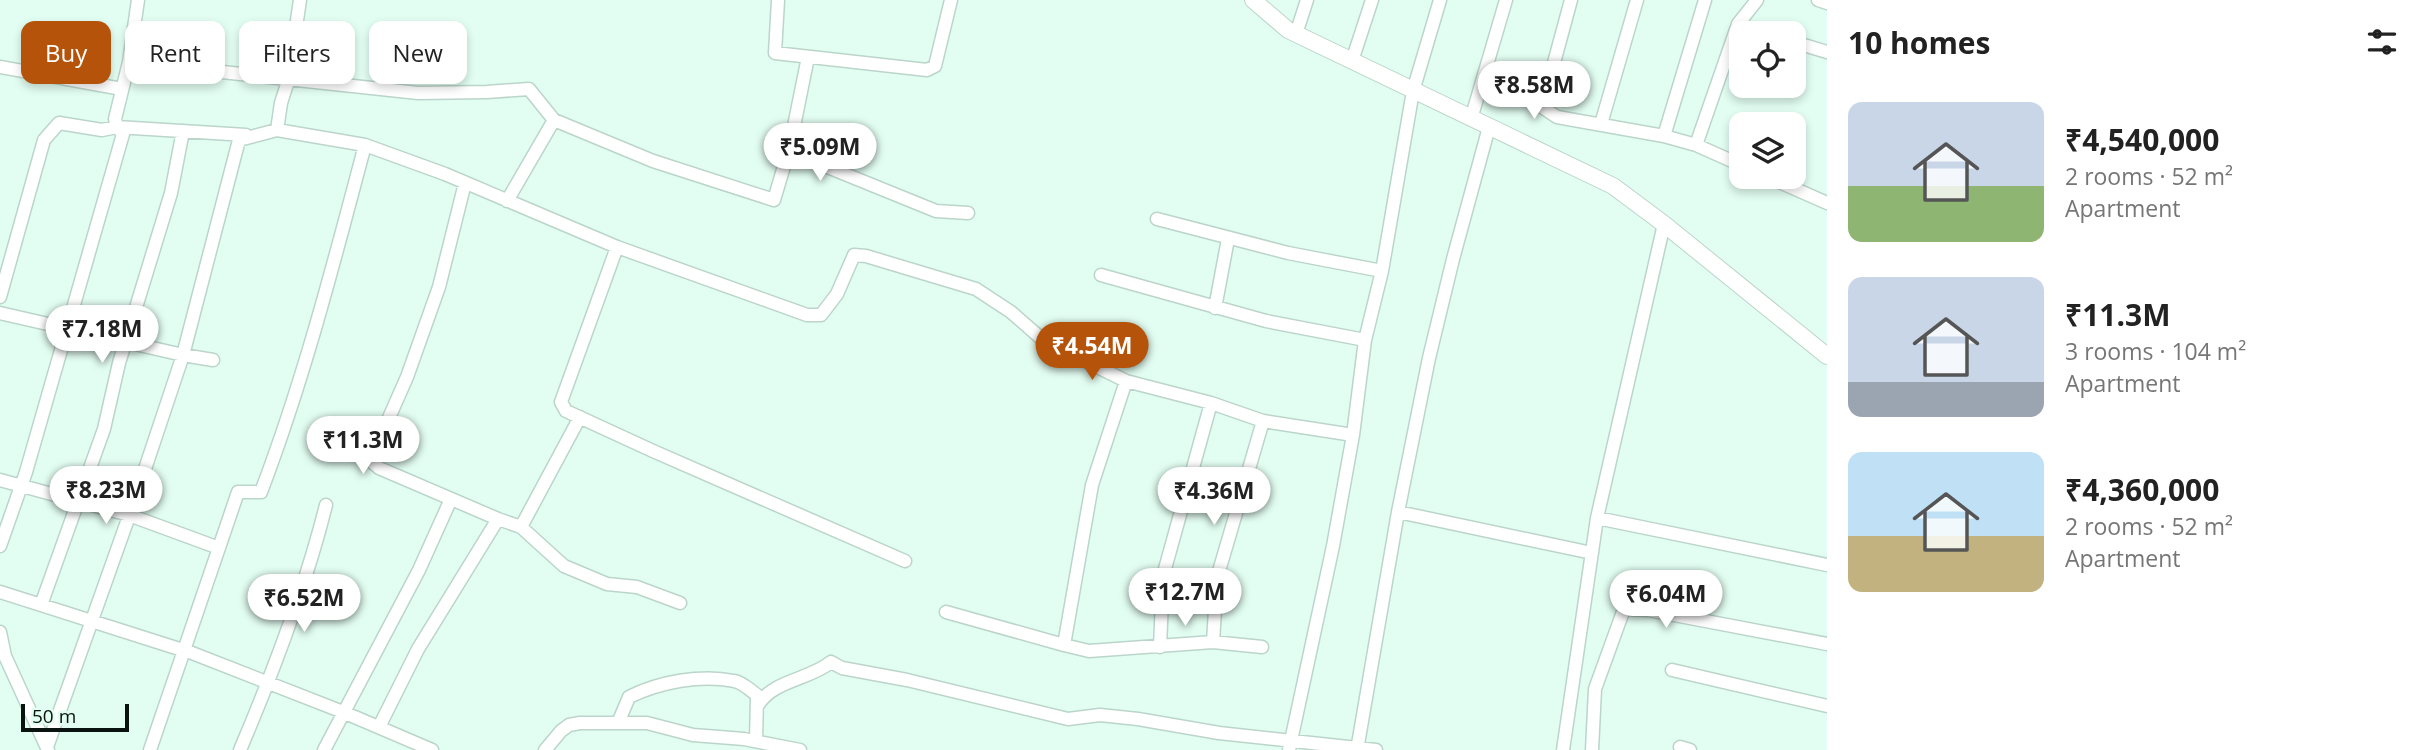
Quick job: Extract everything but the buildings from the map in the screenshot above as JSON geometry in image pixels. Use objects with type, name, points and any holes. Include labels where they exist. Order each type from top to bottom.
[{"type":"street","points":[[135,21],[138,0]]},
{"type":"street","points":[[297,21],[300,0]]},
{"type":"street","points":[[778,0],[775,53],[927,70],[935,66],[951,0]]},
{"type":"street","points":[[1253,0],[1288,30],[1613,186],[1827,356]]},
{"type":"street","points":[[1296,34],[1307,0]]},
{"type":"street","points":[[1352,61],[1373,0]]},
{"type":"street","points":[[1291,745],[1333,546],[1353,435],[1365,340],[1382,271],[1413,91],[1440,0]]},
{"type":"street","points":[[1471,118],[1506,0]]},
{"type":"street","points":[[1571,0],[1542,107],[1557,117],[1664,136],[1696,145],[1729,160]]},
{"type":"street","points":[[1601,124],[1637,0]]},
{"type":"street","points":[[1664,136],[1705,0]]},
{"type":"street","points":[[1740,21],[1757,0]]},
{"type":"street","points":[[1818,0],[1827,4]]},
{"type":"street","points":[[1806,45],[1827,52]]},
{"type":"street","points":[[1696,145],[1729,50]]},
{"type":"street","points":[[353,84],[418,93],[529,89],[554,120],[653,161],[774,200],[790,146],[808,57]]},
{"type":"street","points":[[0,68],[122,89]]},
{"type":"street","points":[[0,546],[21,485],[123,134],[117,127],[115,118],[125,77]]},
{"type":"street","points":[[277,130],[287,84]]},
{"type":"street","points":[[507,201],[554,120]]},
{"type":"street","points":[[0,298],[44,140],[59,122],[102,130],[117,127],[254,136]]},
{"type":"street","points":[[1357,748],[1398,512],[1429,358],[1489,127]]},
{"type":"street","points":[[48,748],[183,355],[239,139],[277,130],[365,145],[465,183],[617,247],[807,315],[821,316],[837,294],[854,255],[866,256],[976,289],[1011,312],[1043,340],[1126,380],[1211,403],[1263,421],[1353,435]]},
{"type":"street","points":[[41,605],[104,429],[126,342],[171,193],[183,131]]},
{"type":"street","points":[[150,750],[238,492],[261,492],[277,450],[320,316],[365,145]]},
{"type":"street","points":[[790,146],[798,155],[936,211],[968,213]]},
{"type":"street","points":[[465,183],[439,287],[407,377],[373,454],[372,462],[379,468],[522,527],[564,566],[607,584],[637,587],[680,603]]},
{"type":"street","points":[[1803,189],[1826,197]]},
{"type":"street","points":[[1157,219],[1288,253],[1382,271]]},
{"type":"street","points":[[1563,750],[1597,518],[1664,224]]},
{"type":"street","points":[[1215,308],[1228,239]]},
{"type":"street","points":[[617,247],[561,402],[566,411],[905,561]]},
{"type":"street","points":[[1101,275],[1215,308],[1303,329],[1365,340]]},
{"type":"street","points":[[0,313],[213,360]]},
{"type":"street","points":[[1064,645],[1092,485],[1126,380]]},
{"type":"street","points":[[1160,647],[1163,576],[1211,403]]},
{"type":"street","points":[[522,527],[580,418]]},
{"type":"street","points":[[1213,642],[1217,578],[1263,421]]},
{"type":"street","points":[[0,480],[129,515],[219,548]]},
{"type":"street","points":[[324,750],[419,570],[451,499]]},
{"type":"street","points":[[240,750],[310,566],[326,505]]},
{"type":"street","points":[[1398,512],[1591,553]]},
{"type":"street","points":[[1597,518],[1827,565]]},
{"type":"street","points":[[379,727],[418,649],[498,519]]},
{"type":"street","points":[[0,592],[185,651],[343,712],[432,750]]},
{"type":"street","points":[[1592,750],[1595,689],[1624,609],[1648,610],[1827,644]]},
{"type":"street","points":[[946,612],[1089,651],[1213,642],[1262,647]]},
{"type":"street","points":[[1,641],[5,656],[48,748]]},
{"type":"street","points":[[758,705],[765,694],[775,687],[823,669],[831,662],[842,668],[907,680],[1068,719],[1100,715],[1291,745],[1376,750]]},
{"type":"street","points":[[1672,670],[1827,706]]},
{"type":"street","points":[[618,723],[629,697],[648,688],[671,682],[736,681],[757,695],[755,741]]},
{"type":"street","points":[[545,750],[569,726],[580,723],[647,723],[693,735],[755,741],[800,750]]}]
